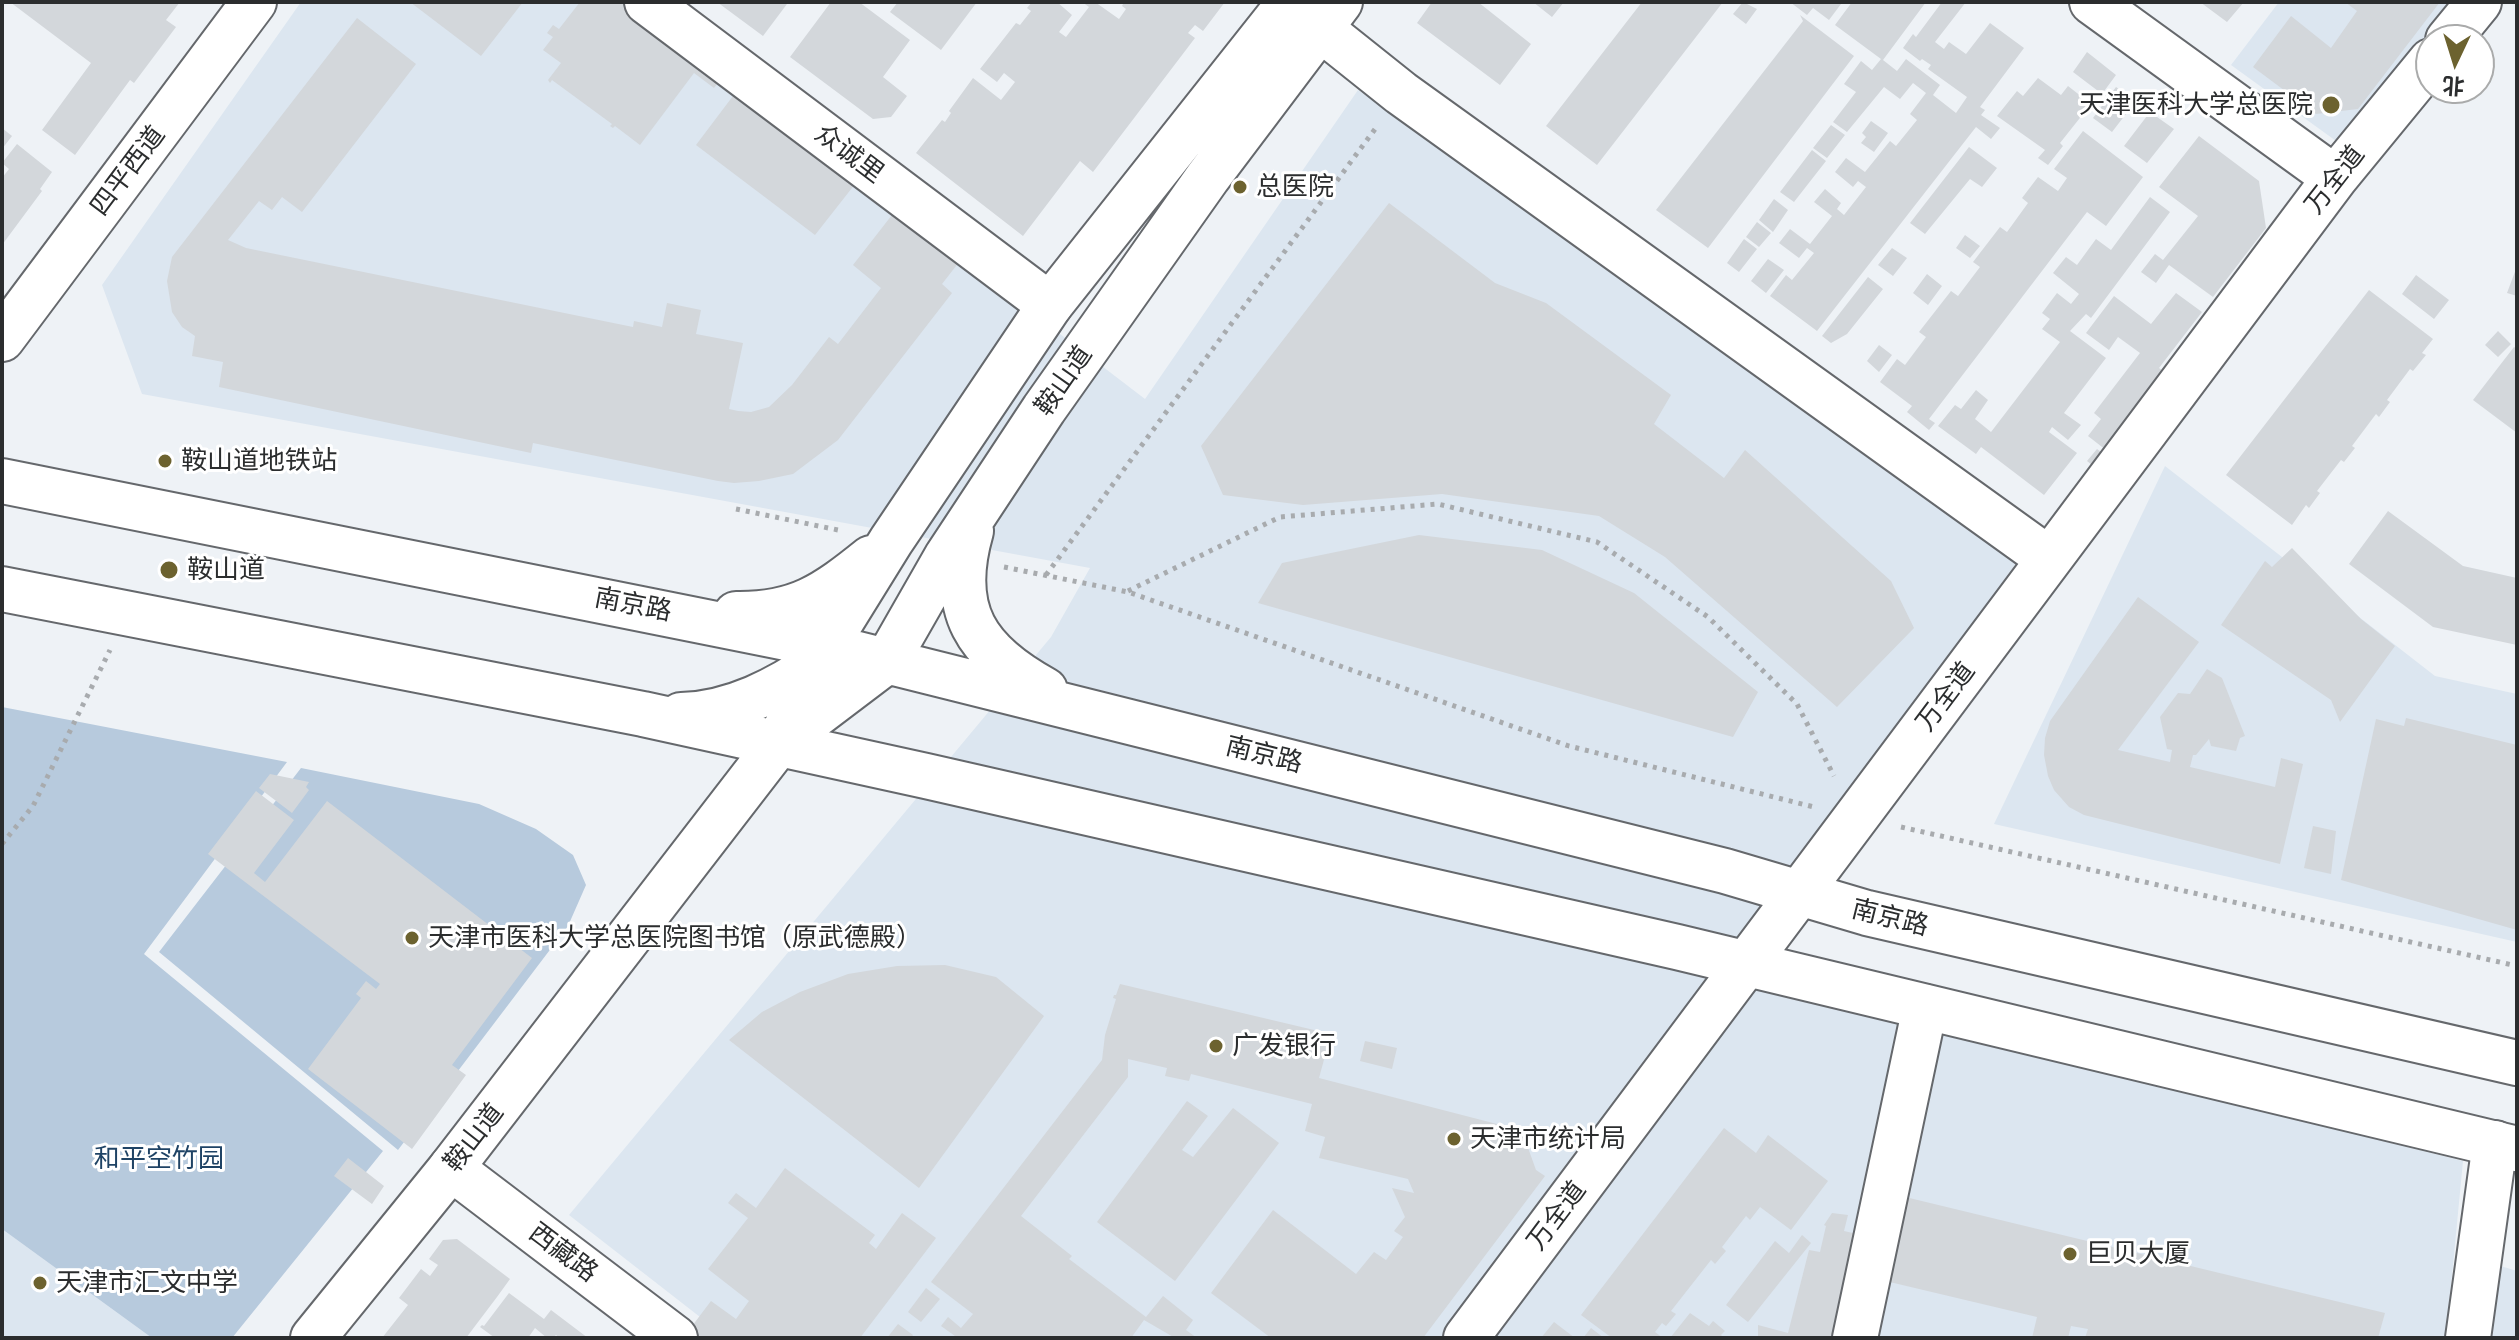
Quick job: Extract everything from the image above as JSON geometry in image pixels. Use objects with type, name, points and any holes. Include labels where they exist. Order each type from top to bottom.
[{"type":"main road","name":"四平西道","points":[[2,339],[254,2]]},
{"type":"main road","name":"众诚里","points":[[647,2],[1050,305]]},
{"type":"main road","points":[[2092,2],[2335,178]]},
{"type":"main road","points":[[2461,24],[2479,2]]},
{"type":"main road","name":"鞍山道","points":[[313,1338],[451,1168],[778,744],[891,541],[1050,305],[1310,9]]},
{"type":"main road","name":"鞍山道","points":[[778,744],[887,661],[979,505],[1208,177],[1310,9]]},
{"type":"main road","points":[[1310,9],[1401,93],[2049,559]]},
{"type":"main road","name":"万全道","points":[[1466,1338],[2335,178],[2415,80]]},
{"type":"main road","name":"南京路","points":[[2,481],[643,608],[827,652],[887,661],[1710,867],[1867,913],[2517,1063]]},
{"type":"main road","points":[[979,505],[965,559],[966,609],[975,633],[989,651],[1010,668],[1086,710]]},
{"type":"main road","points":[[643,714],[689,714],[737,705],[763,694],[827,652],[904,589],[979,505]]},
{"type":"main road","points":[[643,608],[766,614],[798,607],[826,592],[891,541]]},
{"type":"main road","points":[[2,589],[643,714],[988,790],[1746,964],[2506,1146],[2468,1338]]},
{"type":"main road","points":[[1855,1338],[1925,1007]]},
{"type":"main road","name":"西藏路","points":[[451,1168],[675,1338]]},
{"type":"path","points":[[1046,575],[1401,93]]},
{"type":"path","points":[[1128,592],[1280,517],[1438,504],[1597,542],[1708,617],[1797,704],[1855,818]]},
{"type":"path","points":[[736,509],[891,541]]},
{"type":"path","points":[[965,559],[1128,592],[1569,746],[1855,818],[1978,843],[2517,966]]},
{"type":"path","points":[[2,844],[33,806],[128,614]]},
{"type":"shaded area","points":[[301,2],[626,2],[1145,399],[1358,90],[2045,542],[1717,974],[2463,1161],[2446,1338],[727,1338],[569,1215],[1051,637],[1090,568],[142,394],[102,285]]},
{"type":"shaded area","name":"天津医科大学总医院","points":[[2279,2],[2457,2],[2440,24],[2415,24],[2415,55],[2343,146],[2231,65]]},
{"type":"shaded area","points":[[2165,466],[2435,676],[2517,694],[2517,942],[1994,824]]},
{"type":"shaded area","name":"天津市汇文中学","points":[[2,1229],[152,1338],[2,1338]]},
{"type":"shaded area","points":[[2494,1264],[2517,1271],[2517,1338],[2488,1338]]},
{"type":"green space","name":"和平空竹园","points":[[2,707],[287,762],[144,954],[383,1151],[232,1338],[152,1338],[2,1229]]},
{"type":"green space","points":[[301,768],[479,804],[536,829],[573,855],[586,885],[568,926],[398,1150],[159,952]]},
{"type":"building","points":[[10,2],[180,2],[166,20],[176,27],[134,83],[130,80],[75,155],[42,130],[91,63]]},
{"type":"building","points":[[410,2],[523,2],[481,56]]},
{"type":"building","points":[[580,2],[627,2],[723,76],[714,88],[694,73],[640,145],[548,80],[561,63],[543,50],[553,37],[547,33],[553,25],[559,29]]},
{"type":"building","points":[[717,2],[784,2],[787,4],[763,36]]},
{"type":"building","points":[[831,2],[859,2],[910,40],[883,77],[907,96],[891,117],[873,119],[790,57]]},
{"type":"building","points":[[898,2],[977,2],[941,50],[890,12]]},
{"type":"building","points":[[1032,2],[1057,2],[1072,15],[1059,32],[1066,37],[1089,7],[1082,2],[1095,2],[1119,19],[1126,9],[1122,6],[1124,2],[1225,2],[1203,31],[1195,25],[1188,33],[1195,38],[1093,172],[1080,161],[1023,236],[916,153],[942,120],[945,122],[951,113],[949,111],[973,78],[1001,100],[1015,82],[1004,73],[997,82],[980,69],[1016,23],[1020,25],[1031,11],[1027,8]]},
{"type":"building","points":[[1432,2],[1478,2],[1531,44],[1500,85],[1417,23]]},
{"type":"building","points":[[1533,2],[1564,2],[1552,17]]},
{"type":"building","points":[[1642,2],[1723,2],[1597,165],[1546,126]]},
{"type":"building","points":[[1743,2],[1757,9],[1746,24],[1733,14]]},
{"type":"building","points":[[1790,2],[1841,4],[1829,20],[1813,8],[1807,15]]},
{"type":"building","points":[[1852,2],[1926,2],[1883,60],[1897,71],[1906,59],[1940,85],[1933,95],[1956,113],[1967,97],[1928,69],[1931,65],[1903,48],[1913,34],[1916,37],[1942,2],[1966,2],[1935,42],[1944,49],[1949,42],[1966,54],[1990,23],[2024,48],[1980,107],[1985,110],[1981,115],[2000,128],[1991,139],[1976,127],[1817,331],[1770,296],[1786,275],[1792,280],[1814,253],[1807,248],[1799,258],[1779,243],[1790,229],[1810,244],[1832,216],[1814,202],[1825,189],[1841,203],[1837,209],[1844,215],[1866,187],[1858,181],[1853,187],[1835,172],[1846,158],[1865,172],[1890,141],[1896,146],[1917,120],[1910,114],[1926,93],[1913,83],[1900,99],[1884,87],[1847,132],[1833,122],[1856,92],[1844,84],[1861,61],[1872,70],[1881,59],[1835,25]]},
{"type":"building","points":[[2200,2],[2244,2],[2227,22]]},
{"type":"building","name":"天津医科大学总医院","points":[[2345,2],[2440,2],[2423,24],[2415,24],[2415,35],[2358,109],[2316,114],[2253,67],[2291,16],[2331,48],[2357,11]]},
{"type":"building","points":[[1800,15],[1854,56],[1708,248],[1656,210],[1803,21]]},
{"type":"building","points":[[357,18],[416,64],[302,212],[282,197],[272,210],[259,201],[228,240],[246,248],[633,327],[634,321],[662,327],[667,303],[701,310],[696,334],[743,343],[729,409],[751,412],[769,407],[792,385],[829,337],[838,344],[881,288],[853,265],[899,206],[963,257],[942,284],[952,293],[838,440],[793,474],[759,481],[718,481],[533,443],[531,453],[219,387],[223,362],[192,356],[195,336],[182,327],[172,312],[167,281],[172,257]]},
{"type":"building","points":[[2087,52],[2116,75],[2102,94],[2073,72]]},
{"type":"building","points":[[2038,78],[2061,95],[2068,86],[2091,104],[2060,143],[2063,146],[2048,165],[2038,158],[2045,150],[1997,116],[2017,91],[2023,96]]},
{"type":"building","points":[[2116,87],[2136,101],[2112,132],[2093,118]]},
{"type":"building","points":[[739,88],[859,179],[815,235],[696,145]]},
{"type":"building","points":[[2150,112],[2174,129],[2147,163],[2124,146]]},
{"type":"building","points":[[1871,121],[1888,133],[1874,152],[1861,143],[1866,137],[1862,133]]},
{"type":"building","points":[[1831,125],[1845,135],[1827,158],[1813,148]]},
{"type":"building","points":[[2,128],[12,136],[2,149]]},
{"type":"building","points":[[2083,131],[2143,177],[2106,226],[2087,212],[1929,419],[1935,423],[1929,430],[1907,412],[1912,406],[1880,382],[1897,359],[1905,365],[1926,337],[1919,332],[1951,291],[1958,296],[1980,267],[1973,262],[2000,227],[2007,232],[2028,203],[2022,198],[2038,177],[2058,191],[2067,178],[2054,169]]},
{"type":"building","points":[[2199,136],[2259,181],[2266,228],[2213,297],[2169,265],[2156,283],[2141,272],[2155,254],[2163,260],[2198,216],[2159,187]]},
{"type":"building","points":[[17,144],[52,172],[40,189],[42,191],[2,245],[2,178],[9,169],[2,163]]},
{"type":"building","points":[[1969,147],[1997,168],[1982,187],[1970,179],[1925,234],[1910,223]]},
{"type":"building","points":[[1812,150],[1826,161],[1794,202],[1780,192]]},
{"type":"building","points":[[2150,197],[2170,212],[2091,318],[2086,314],[2070,331],[2106,358],[2064,413],[2081,425],[2068,440],[2052,427],[2049,432],[2077,453],[2044,495],[1981,447],[1976,454],[1938,426],[1955,405],[1961,409],[1976,390],[1988,400],[1975,419],[1991,432],[2060,342],[2042,329],[2050,319],[2042,313],[2057,293],[2071,304],[2079,294],[2053,273],[2066,257],[2077,265],[2096,239],[2111,250]]},
{"type":"building","points":[[1774,199],[1788,210],[1773,232],[1759,220]]},
{"type":"building","points":[[1389,203],[1495,283],[1546,303],[1671,395],[1654,424],[1724,478],[1745,450],[1891,581],[1914,628],[1837,707],[1665,557],[1599,516],[1442,494],[1303,505],[1223,495],[1201,446]]},
{"type":"building","points":[[1757,222],[1771,233],[1759,247],[1746,237]]},
{"type":"building","points":[[1965,235],[1980,246],[1970,258],[1956,248]]},
{"type":"building","points":[[1744,239],[1757,249],[1739,272],[1727,263]]},
{"type":"building","points":[[1892,248],[1907,258],[1893,276],[1878,265]]},
{"type":"building","points":[[1768,259],[1784,270],[1766,293],[1751,281]]},
{"type":"building","points":[[2517,269],[2517,296],[2507,293]]},
{"type":"building","points":[[1927,274],[1942,286],[1928,305],[1913,293]]},
{"type":"building","points":[[2416,275],[2449,300],[2434,319],[2402,294]]},
{"type":"building","points":[[1868,277],[1883,289],[1847,334],[1831,343],[1822,336]]},
{"type":"building","points":[[2369,290],[2433,339],[2422,353],[2426,355],[2413,371],[2410,369],[2387,400],[2390,402],[2379,417],[2376,414],[2352,446],[2355,448],[2344,462],[2341,460],[2317,491],[2320,493],[2309,508],[2306,505],[2292,525],[2226,475]]},
{"type":"building","points":[[2176,293],[2202,312],[2159,368],[2171,377],[2111,454],[2088,436],[2101,419],[2094,413],[2140,353],[2118,337],[2109,350],[2086,333],[2114,296],[2151,324]]},
{"type":"building","points":[[2498,331],[2511,344],[2498,357],[2485,345]]},
{"type":"building","points":[[1879,345],[1892,355],[1879,372],[1867,361]]},
{"type":"building","points":[[2514,347],[2517,349],[2517,433],[2473,400]]},
{"type":"building","points":[[2097,449],[2108,457],[2098,470],[2087,461]]},
{"type":"building","points":[[2388,511],[2463,566],[2517,578],[2517,645],[2433,627],[2349,564]]},
{"type":"building","points":[[1419,535],[1542,550],[1634,593],[1758,692],[1733,737],[1258,603],[1282,563]]},
{"type":"building","points":[[2292,548],[2361,619],[2395,646],[2340,722],[2331,700],[2221,625],[2265,561],[2272,567]]},
{"type":"building","points":[[2138,597],[2199,642],[2118,750],[2170,762],[2172,750],[2167,749],[2160,717],[2178,693],[2190,694],[2207,669],[2222,678],[2245,736],[2240,738],[2236,751],[2211,746],[2209,739],[2193,755],[2190,767],[2275,787],[2281,758],[2303,764],[2280,864],[2084,815],[2069,807],[2054,790],[2044,755],[2050,721]]},
{"type":"building","points":[[2406,718],[2517,745],[2517,930],[2341,880],[2376,719],[2404,726]]},
{"type":"building","points":[[270,774],[309,782],[306,787],[309,790],[292,813],[259,788]]},
{"type":"building","name":"天津市医科大学总医院图书馆（原武德殿）","points":[[256,791],[294,820],[254,873],[265,882],[327,801],[532,958],[452,1065],[466,1075],[412,1149],[308,1069],[361,998],[356,994],[366,981],[376,989],[380,984],[208,854]]},
{"type":"building","points":[[2313,826],[2336,831],[2331,874],[2304,868]]},
{"type":"building","points":[[945,965],[996,977],[1044,1016],[919,1188],[729,1040],[762,1012],[800,992],[848,974],[897,966]]},
{"type":"building","points":[[1120,984],[1331,1034],[1319,1078],[1524,1131],[1536,1170],[1545,1176],[1423,1338],[1271,1338],[1211,1293],[1273,1210],[1356,1274],[1374,1252],[1386,1260],[1403,1237],[1394,1231],[1405,1217],[1392,1188],[1414,1193],[1408,1179],[1319,1158],[1325,1137],[1305,1131],[1312,1104],[1191,1074],[1189,1081],[1165,1076],[1167,1068],[1128,1059],[1128,1077],[1021,1216],[1072,1256],[1069,1259],[1146,1317],[1163,1296],[1193,1320],[1186,1330],[1197,1338],[1175,1338],[1144,1320],[1131,1338],[955,1336],[941,1326],[948,1317],[961,1328],[973,1314],[931,1282],[1102,1060],[1105,1035],[1116,999],[1113,998]]},
{"type":"building","points":[[1365,1041],[1397,1048],[1392,1069],[1360,1061]]},
{"type":"building","points":[[1187,1101],[1208,1116],[1182,1150],[1193,1157],[1233,1108],[1279,1143],[1175,1281],[1097,1222]]},
{"type":"building","points":[[1724,1128],[1756,1153],[1768,1135],[1828,1181],[1791,1230],[1760,1207],[1750,1220],[1746,1216],[1722,1247],[1726,1251],[1715,1264],[1711,1260],[1671,1311],[1676,1314],[1666,1326],[1662,1323],[1655,1332],[1663,1338],[1612,1338],[1581,1315]]},
{"type":"building","points":[[348,1158],[384,1186],[372,1204],[334,1176]]},
{"type":"building","points":[[785,1168],[875,1235],[869,1243],[876,1249],[902,1213],[936,1238],[860,1338],[683,1338],[711,1301],[736,1319],[749,1301],[708,1269],[748,1218],[728,1203],[736,1193],[756,1208]]},
{"type":"building","points":[[1897,1195],[2385,1313],[2378,1338],[2085,1338],[2088,1329],[2071,1326],[2068,1338],[2032,1338],[2037,1317],[1877,1279]]},
{"type":"building","points":[[1832,1213],[1848,1215],[1844,1231],[1866,1236],[1841,1338],[1758,1338],[1758,1325],[1788,1333],[1809,1250],[1820,1252],[1824,1225]]},
{"type":"building","points":[[1802,1235],[1811,1243],[1748,1322],[1726,1305],[1775,1241],[1789,1253]]},
{"type":"building","points":[[457,1239],[510,1279],[466,1338],[382,1338],[408,1305],[399,1298],[421,1269],[430,1276],[438,1265],[429,1259],[443,1240]]},
{"type":"building","points":[[926,1288],[940,1299],[921,1322],[908,1312]]},
{"type":"building","points":[[509,1293],[544,1319],[551,1310],[588,1338],[559,1338],[556,1335],[547,1338],[535,1328],[528,1338],[495,1338],[480,1327]]},
{"type":"building","points":[[1690,1313],[1709,1326],[1713,1321],[1725,1331],[1721,1335],[1724,1338],[1670,1338]]},
{"type":"building","points":[[1554,1322],[1575,1338],[1541,1338]]},
{"type":"building","points":[[898,1324],[913,1335],[911,1338],[887,1338]]},
{"type":"building","points":[[1591,1328],[1604,1338],[1583,1338]]},
{"type":"place","name":"天津医科大学总医院","points":[[2331,105]]},
{"type":"place","name":"总医院","points":[[1240,187]]},
{"type":"place","name":"鞍山道地铁站","points":[[165,461]]},
{"type":"place","name":"鞍山道","points":[[169,570]]},
{"type":"place","name":"天津市医科大学总医院图书馆（原武德殿）","points":[[412,938]]},
{"type":"place","name":"广发银行","points":[[1216,1046]]},
{"type":"place","name":"天津市统计局","points":[[1454,1139]]},
{"type":"place","name":"巨贝大厦","points":[[2070,1254]]},
{"type":"place","name":"天津市汇文中学","points":[[40,1283]]}]
